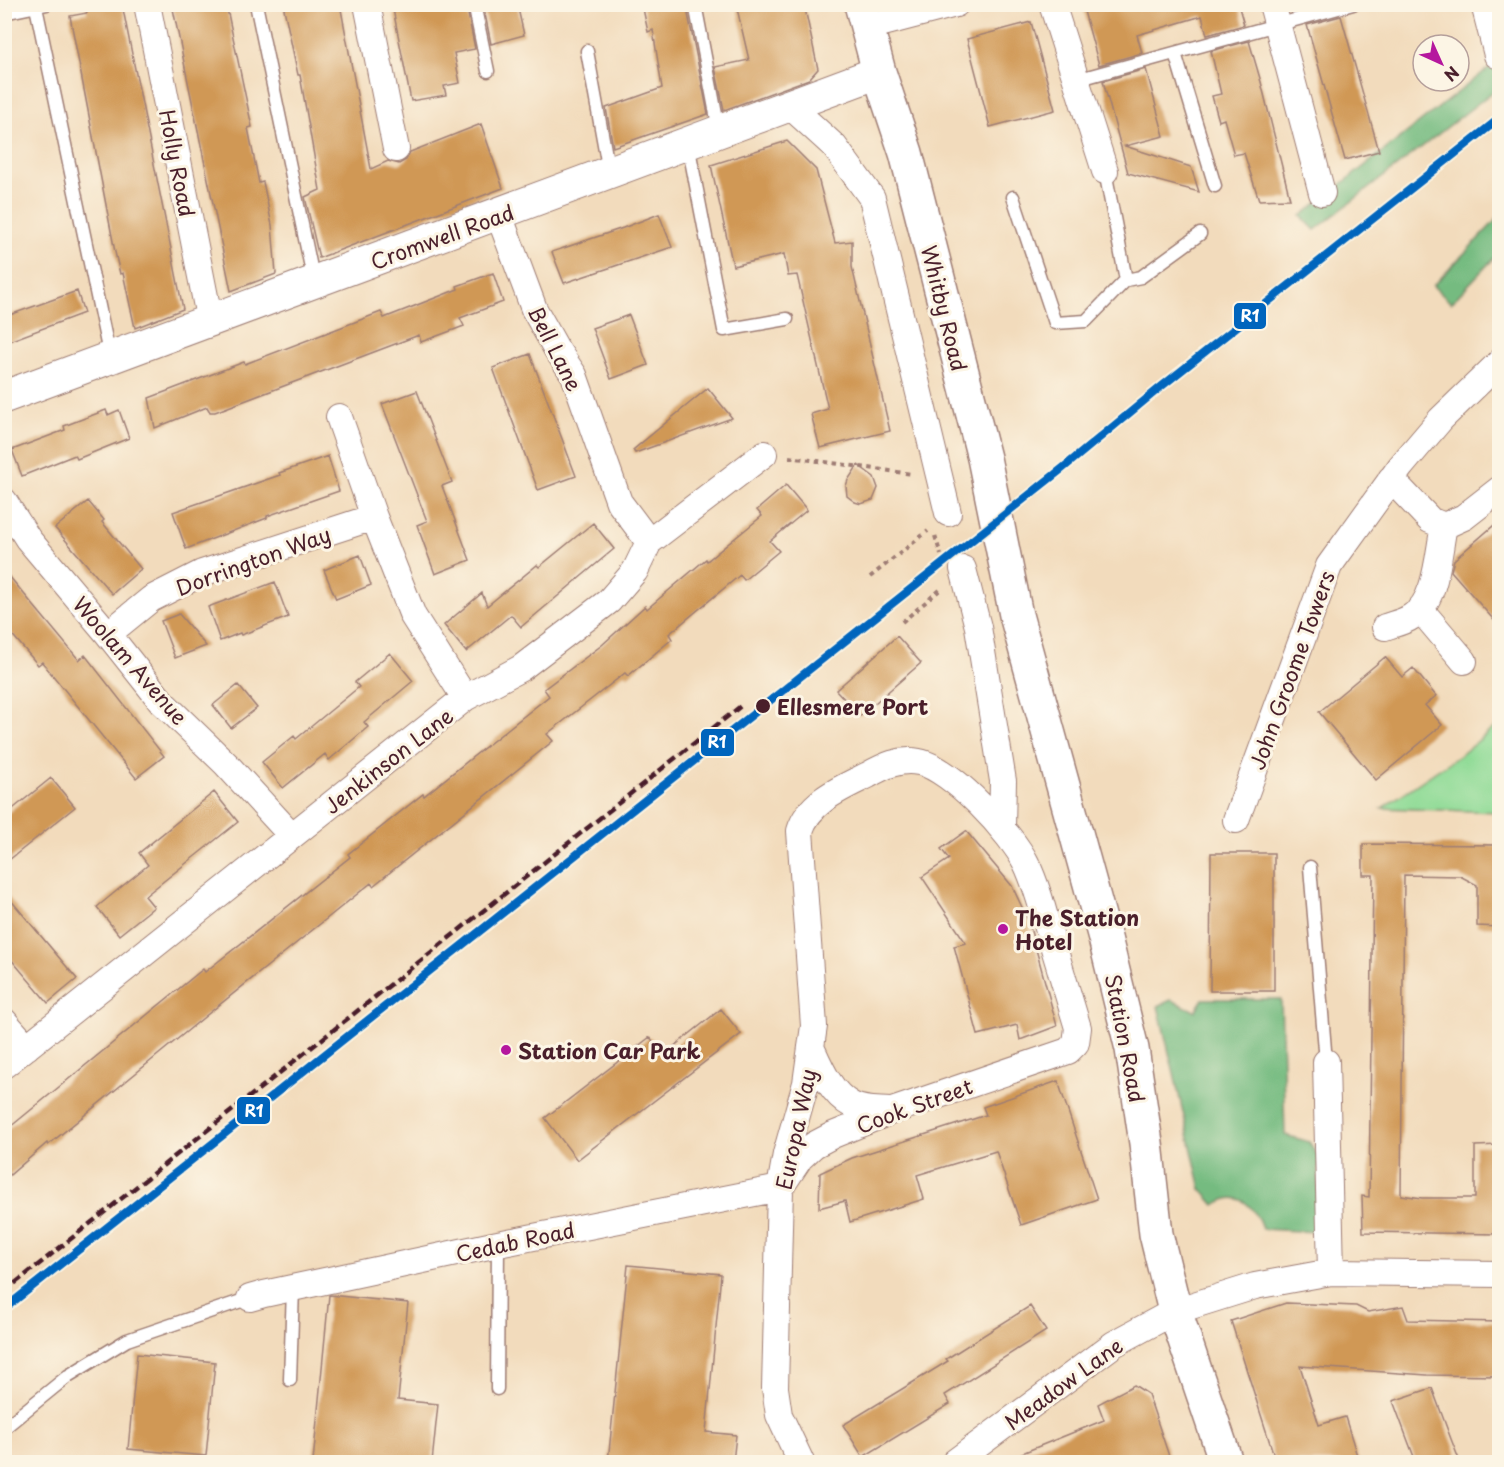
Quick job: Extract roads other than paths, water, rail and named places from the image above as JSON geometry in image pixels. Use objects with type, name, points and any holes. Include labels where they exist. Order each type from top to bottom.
[{"type":"main road","name":"Whitby Road","points":[[864,16],[879,72],[906,153],[984,458],[1016,615]]},
{"type":"main road","name":"Station Road","points":[[1016,615],[1105,938],[1132,1049],[1156,1234],[1174,1311],[1226,1462]]},
{"type":"street","name":"Holly Road","points":[[147,4],[210,322]]},
{"type":"street","points":[[367,4],[396,148]]},
{"type":"street","points":[[864,16],[956,4]]},
{"type":"street","points":[[1052,4],[1105,171]]},
{"type":"street","points":[[1484,4],[1497,55]]},
{"type":"street","points":[[1274,14],[1322,193]]},
{"type":"street","name":"Cromwell Road","points":[[4,397],[314,284],[879,72]]},
{"type":"street","points":[[789,105],[834,146],[872,198],[939,474],[940,520]]},
{"type":"street","name":"Bell Lane","points":[[499,214],[534,309],[574,375],[619,502],[649,542]]},
{"type":"street","name":"John Groome Towers","points":[[1236,820],[1329,566],[1391,479],[1441,419],[1500,362]]},
{"type":"street","points":[[339,417],[374,517],[413,616],[465,698]]},
{"type":"street","name":"Jenkinson Lane","points":[[4,1065],[465,698],[521,668],[609,601],[635,571],[649,542],[764,454]]},
{"type":"street","points":[[1391,479],[1430,520],[1444,526],[1464,517],[1500,489]]},
{"type":"street","name":"Woolam Avenue","points":[[4,501],[28,539],[162,702],[226,764],[292,836]]},
{"type":"street","name":"Dorrington Way","points":[[108,634],[151,599],[202,573],[374,517]]},
{"type":"street","points":[[1384,627],[1411,617],[1426,603],[1432,587],[1444,526]]},
{"type":"street","points":[[956,576],[978,627],[1003,781],[1002,827]]},
{"type":"street","points":[[1420,609],[1464,661]]},
{"type":"street","name":"Europa Way","points":[[801,1462],[779,1415],[775,1388],[780,1188],[786,1154],[806,1083],[814,1012],[804,909],[800,831],[802,822],[823,800],[889,764],[904,761],[920,762],[934,767],[975,799],[1002,827]]},
{"type":"street","name":"Cook Street","points":[[780,1188],[800,1158],[814,1145],[833,1135],[892,1111],[1068,1051],[1076,1043],[1078,1028],[1036,888],[1026,862],[1002,827]]},
{"type":"street","points":[[4,1021],[27,1047]]},
{"type":"street","points":[[811,1047],[823,1072],[843,1099],[863,1109],[892,1111]]},
{"type":"street","points":[[1326,1062],[1331,1272]]},
{"type":"street","name":"Cedab Road","points":[[250,1298],[498,1244],[780,1188]]},
{"type":"street","name":"Meadow Lane","points":[[955,1462],[1114,1344],[1174,1311],[1255,1286],[1331,1272],[1500,1274]]},
{"type":"lane","points":[[256,4],[314,284]]},
{"type":"lane","points":[[474,4],[488,71]]},
{"type":"lane","points":[[694,4],[720,131]]},
{"type":"lane","points":[[1076,80],[1175,53],[1274,14],[1353,4]]},
{"type":"lane","points":[[4,14],[42,6],[110,358]]},
{"type":"lane","points":[[586,51],[609,173]]},
{"type":"lane","points":[[1175,53],[1215,186]]},
{"type":"lane","points":[[688,143],[723,330],[787,319]]},
{"type":"lane","points":[[1105,171],[1126,280]]},
{"type":"lane","points":[[1013,197],[1055,323],[1086,321],[1126,280],[1141,277],[1200,234]]},
{"type":"lane","points":[[1310,867],[1326,1062]]},
{"type":"lane","points":[[497,1389],[498,1244]]},
{"type":"lane","points":[[290,1380],[293,1288]]},
{"type":"lane","points":[[4,1428],[68,1376],[127,1340],[250,1298]]},
{"type":"railway","points":[[4,1292],[742,705]]},
{"type":"railway","points":[[4,1309],[751,715]]},
{"type":"place","name":"Ellesmere Port","points":[[763,706]]},
{"type":"place","name":"The Station Hotel","points":[[1003,929]]},
{"type":"place","name":"Station Car Park","points":[[506,1050]]}]
